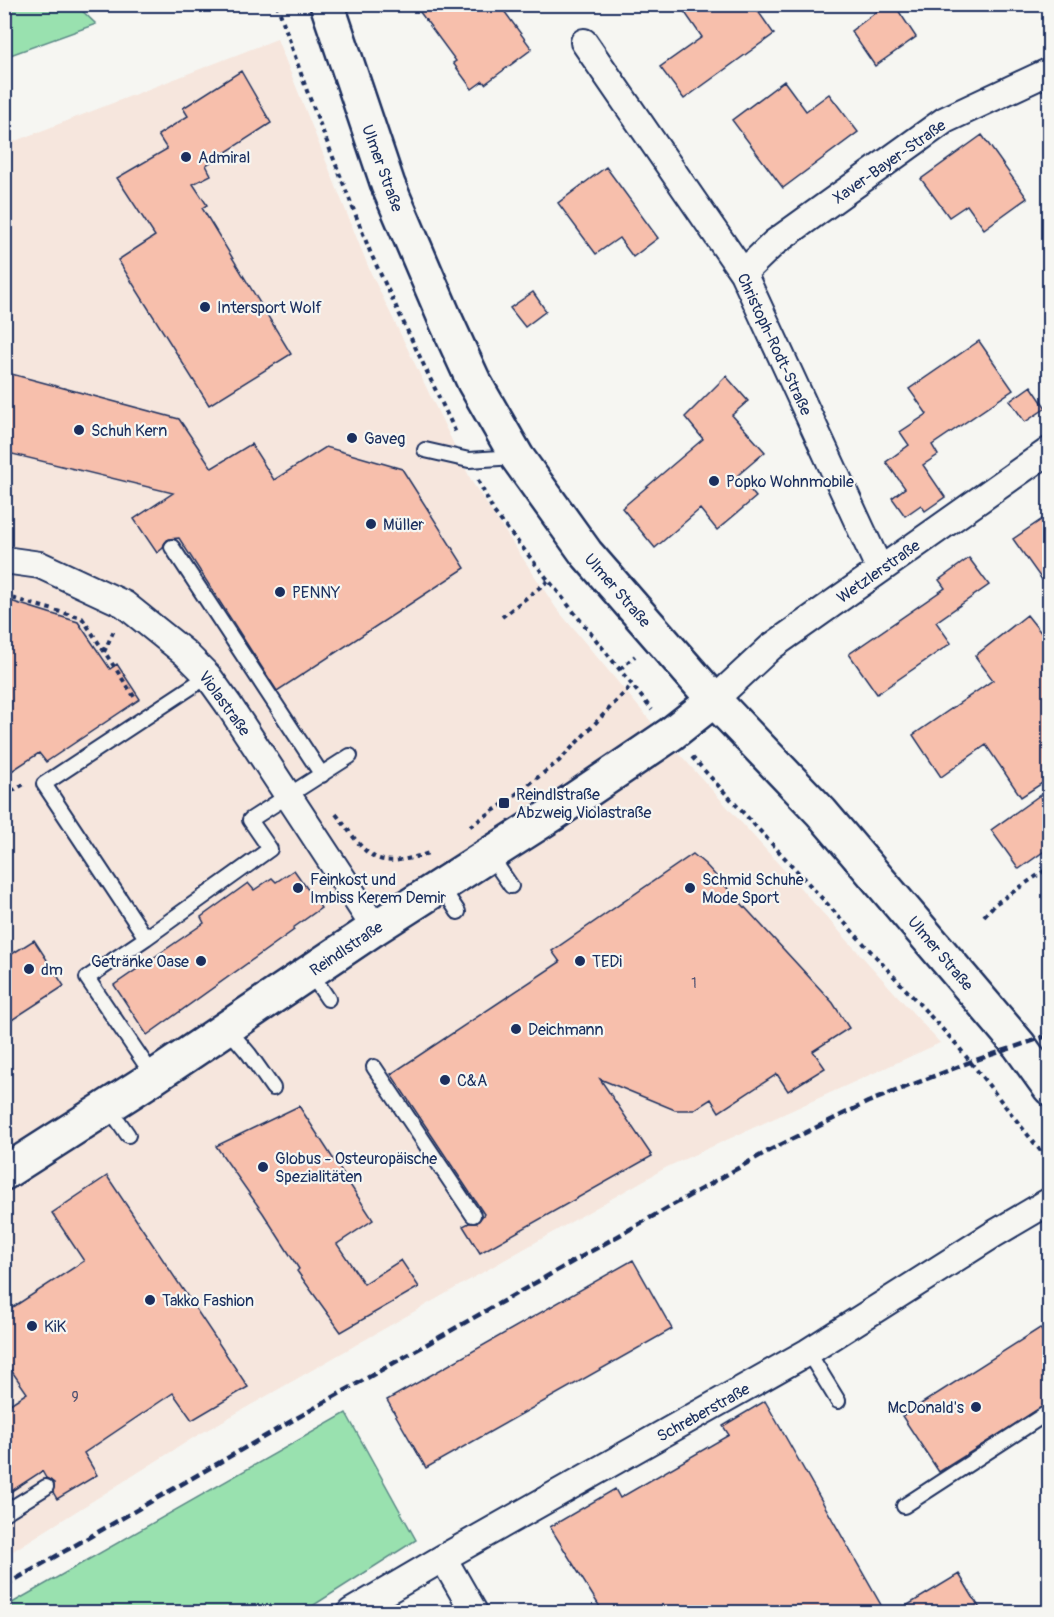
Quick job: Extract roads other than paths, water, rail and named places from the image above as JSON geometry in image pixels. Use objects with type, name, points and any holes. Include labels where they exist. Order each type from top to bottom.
[{"type":"main road","name":"Ulmer Straße","points":[[327,4],[392,196],[474,382],[517,457],[586,553],[714,700],[821,812],[1019,1045],[1050,1088]]},
{"type":"main road","name":"Reindlstraße","points":[[4,1173],[154,1077],[375,928],[450,899],[489,854],[553,814],[671,734],[714,700]]},
{"type":"street","name":"Christoph-Rodt-Straße","points":[[584,42],[742,273],[880,570]]},
{"type":"street","name":"Xaver-Bayer-Straße","points":[[742,273],[774,243],[945,120],[1050,71]]},
{"type":"street","name":"Wetzlerstraße","points":[[714,700],[771,647],[1050,450]]},
{"type":"street","name":"Violastraße","points":[[4,560],[40,565],[124,604],[185,653],[208,676],[290,796],[375,928]]},
{"type":"street","name":"Schreberstraße","points":[[351,1612],[808,1352],[1050,1201]]},
{"type":"street","points":[[443,1558],[474,1612]]},
{"type":"lane","points":[[425,450],[469,460],[517,457]]},
{"type":"lane","points":[[172,547],[317,778]]},
{"type":"lane","points":[[146,938],[44,784],[208,676]]},
{"type":"lane","points":[[154,1077],[87,978],[270,849],[250,820],[350,756]]},
{"type":"lane","points":[[489,854],[511,886]]},
{"type":"lane","points":[[310,972],[328,999]]},
{"type":"lane","points":[[226,1028],[249,1054],[273,1088]]},
{"type":"lane","points":[[374,1067],[473,1215]]},
{"type":"lane","points":[[108,1106],[128,1135]]},
{"type":"lane","points":[[808,1352],[838,1401]]},
{"type":"lane","points":[[904,1506],[1050,1411]]},
{"type":"lane","points":[[4,1513],[46,1487]]},
{"type":"railway","points":[[4,1586],[770,1150],[868,1102],[970,1062],[1050,1035]]},
{"type":"place","name":"Admiral","points":[[186,157]]},
{"type":"place","name":"Intersport Wolf","points":[[205,307]]},
{"type":"place","name":"Schuh Kern","points":[[79,430]]},
{"type":"place","name":"Gaveg","points":[[352,438]]},
{"type":"place","name":"Popko Wohnmobile","points":[[714,481]]},
{"type":"place","name":"Müller","points":[[371,524]]},
{"type":"place","name":"PENNY","points":[[280,592]]},
{"type":"place","name":"Reindlstraße Abzweig Violastraße","points":[[504,803]]},
{"type":"place","name":"Feinkost und Imbiss Kerem Demir","points":[[298,888]]},
{"type":"place","name":"Schmid Schuhe Mode Sport","points":[[690,888]]},
{"type":"place","name":"Getränke Oase","points":[[201,961]]},
{"type":"place","name":"TEDi","points":[[580,961]]},
{"type":"place","name":"dm","points":[[29,969]]},
{"type":"place","name":"Deichmann","points":[[516,1029]]},
{"type":"place","name":"C&A","points":[[445,1080]]},
{"type":"place","name":"Globus - Osteuropäische Spezialitäten","points":[[263,1167]]},
{"type":"place","name":"Takko Fashion","points":[[150,1300]]},
{"type":"place","name":"KiK","points":[[32,1326]]},
{"type":"place","name":"McDonald's","points":[[976,1407]]}]
